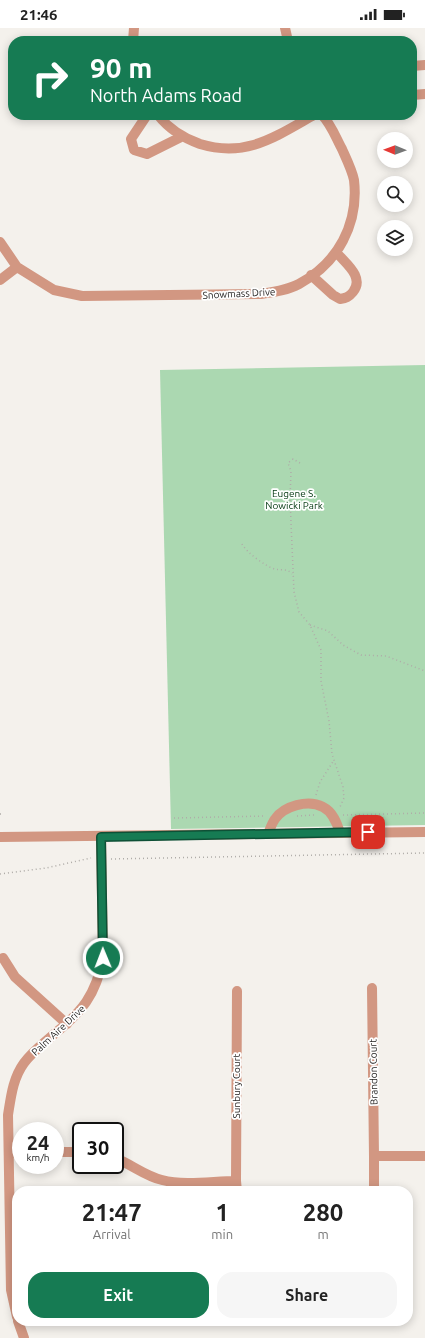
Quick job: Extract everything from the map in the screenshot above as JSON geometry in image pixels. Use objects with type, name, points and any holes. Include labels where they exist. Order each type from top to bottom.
[{"type":"street","points":[[144,120],[131,139],[134,150],[147,154],[183,136]]},
{"type":"street","points":[[163,120],[175,132],[217,149],[243,148],[265,141],[305,120]]},
{"type":"street","name":"Snowmass Drive","points":[[0,242],[17,267],[54,290],[82,296],[112,297],[261,294],[283,290],[299,284],[337,253],[348,232],[351,220],[354,198],[354,179],[333,132],[325,120]]},
{"type":"street","points":[[311,275],[333,295],[340,299],[349,296],[356,288],[356,276],[337,253]]},
{"type":"street","points":[[0,280],[17,267]]},
{"type":"street","points":[[268,834],[278,816],[286,809],[298,805],[316,805],[324,807],[336,819],[340,832]]},
{"type":"street","points":[[1,836],[101,837],[340,832],[425,832]]},
{"type":"street","name":"Palm Aire Drive","points":[[12,1295],[8,1114],[11,1094],[17,1076],[25,1062],[36,1049],[67,1024],[85,1006],[93,993],[99,977],[103,958],[101,837]]},
{"type":"street","points":[[3,958],[15,977],[67,1024]]},
{"type":"street","name":"Brandon Court","points":[[372,988],[374,1186]]},
{"type":"street","name":"Sunbury Court","points":[[236,1186],[237,991]]},
{"type":"street","points":[[374,1156],[425,1156]]},
{"type":"street","points":[[124,1163],[149,1176],[164,1180],[236,1186]]},
{"type":"street","points":[[20,1326],[24,1338]]},
{"type":"path","points":[[300,463],[293,459],[288,463],[291,471],[292,574],[296,606],[310,625],[321,650],[322,688],[329,721],[334,760],[344,787],[344,798],[340,808],[332,815]]},
{"type":"path","points":[[242,544],[248,553],[271,567],[286,569],[292,574]]},
{"type":"path","points":[[310,625],[328,631],[343,645],[361,655],[386,656],[425,671]]},
{"type":"path","points":[[316,805],[317,788],[334,760]]},
{"type":"path","points":[[174,818],[425,813]]},
{"type":"path","points":[[0,874],[25,872],[90,858],[425,853]]},
{"type":"green space","name":"Eugene S. Nowicki Park","points":[[425,365],[425,825],[171,829],[160,370]]},
{"type":"route","points":[[103,958],[101,837],[368,832]]}]
